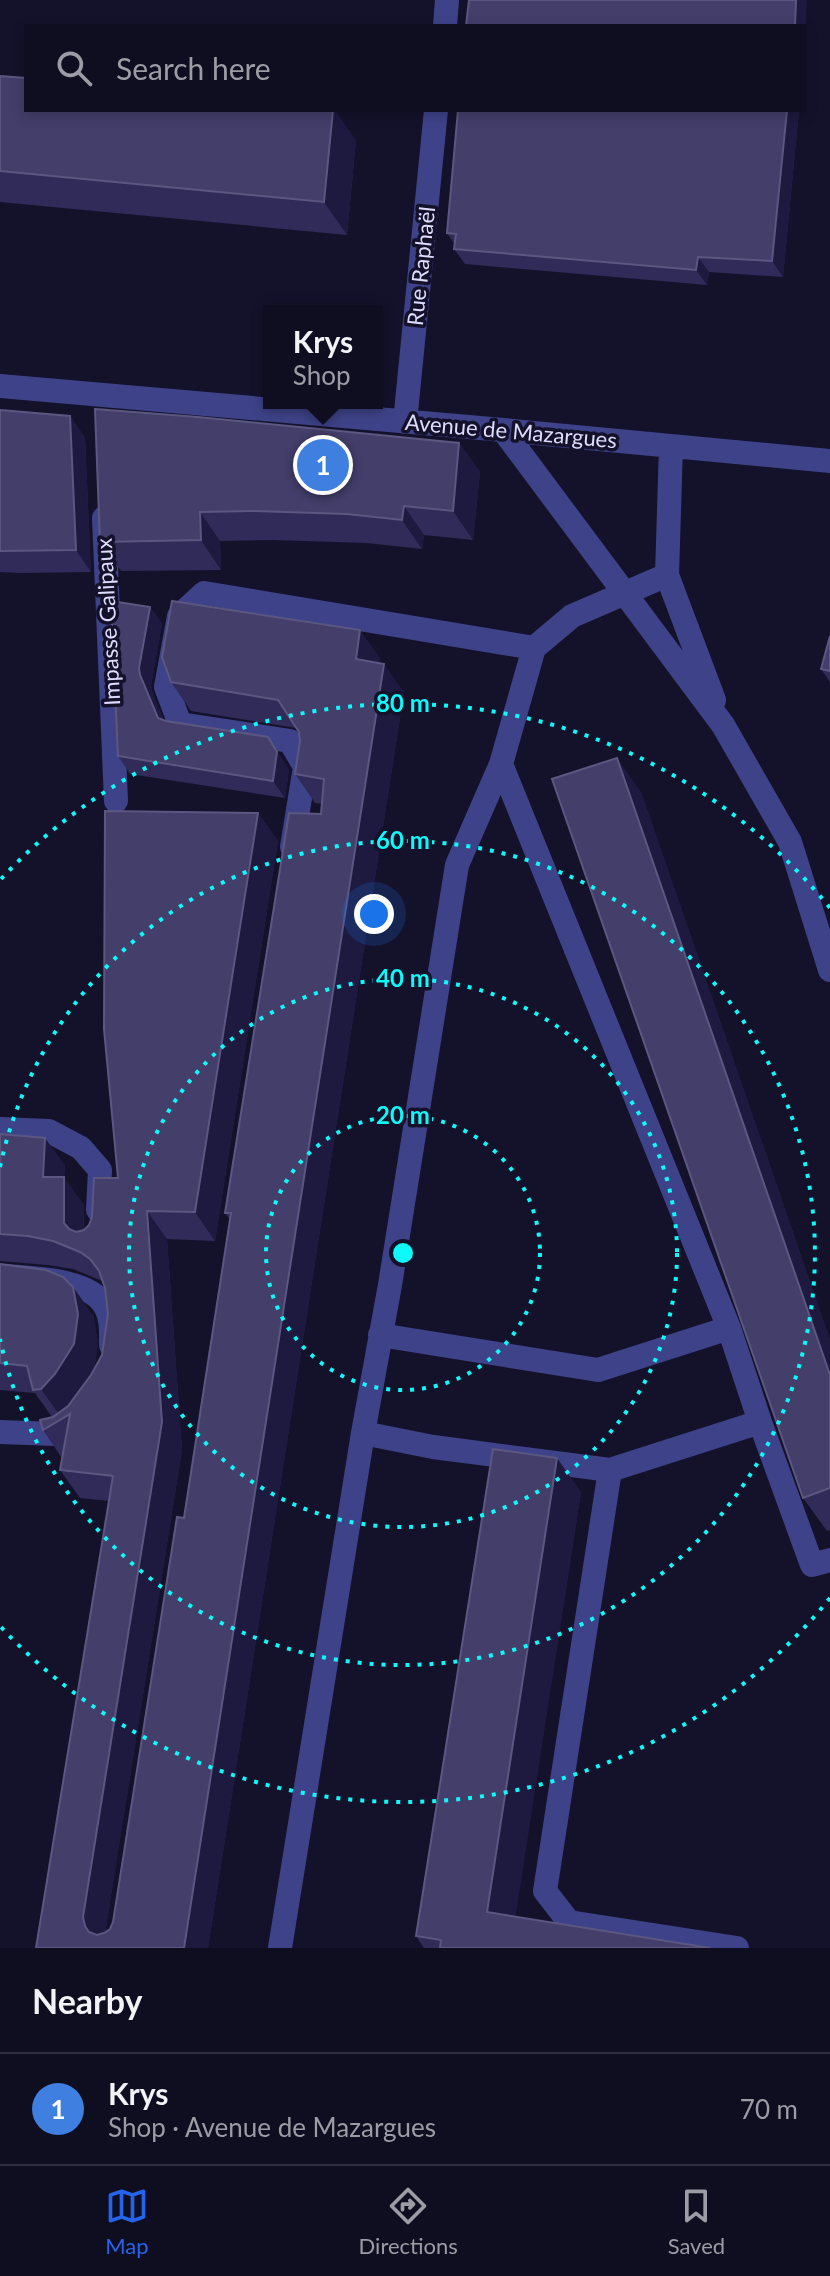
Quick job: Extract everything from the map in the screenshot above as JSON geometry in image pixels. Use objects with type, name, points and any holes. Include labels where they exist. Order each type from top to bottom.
[{"type":"street","points":[[445,24],[447,0]]},
{"type":"street","name":"Rue Raphaël","points":[[405,422],[436,112]]},
{"type":"street","name":"Avenue de Mazargues","points":[[0,386],[99,404],[405,422],[830,461]]},
{"type":"street","points":[[503,430],[723,725],[790,842],[830,970]]},
{"type":"street","points":[[671,446],[667,575],[723,725]]},
{"type":"street","name":"Impasse Galipaux","points":[[103,489],[116,801]]},
{"type":"street","points":[[280,1948],[457,865],[501,764],[534,648],[572,616],[667,575]]},
{"type":"street","points":[[287,877],[305,767],[290,741],[180,724],[166,687],[179,616],[204,593],[534,648]]},
{"type":"street","points":[[501,764],[729,1328],[812,1565],[830,1560]]},
{"type":"street","points":[[0,1129],[49,1131],[81,1148],[100,1170],[97,1230]]},
{"type":"street","points":[[0,1276],[56,1281],[92,1292],[105,1304],[111,1323],[109,1366]]},
{"type":"street","points":[[380,1335],[598,1370],[729,1328]]},
{"type":"street","points":[[0,1432],[57,1434],[73,1428],[92,1403]]},
{"type":"street","points":[[363,1433],[433,1447],[610,1470],[760,1422]]},
{"type":"street","points":[[610,1470],[545,1891],[569,1922],[737,1948]]},
{"type":"building","points":[[469,0],[796,0],[795,24],[466,24]]},
{"type":"building","points":[[0,76],[24,78],[24,112],[333,112],[324,202],[0,171]]},
{"type":"building","points":[[458,112],[787,112],[772,261],[698,257],[696,270],[454,249],[456,234],[447,233]]},
{"type":"building","points":[[95,409],[459,443],[453,511],[404,506],[402,520],[347,514],[200,512],[201,540],[100,542]]},
{"type":"building","points":[[0,410],[70,416],[76,550],[0,551]]},
{"type":"building","points":[[111,601],[150,607],[139,668],[158,718],[268,737],[277,752],[273,781],[118,756]]},
{"type":"building","points":[[172,601],[360,630],[356,659],[384,664],[184,1948],[36,1948],[113,1476],[60,1470],[70,1414],[43,1430],[40,1420],[53,1417],[68,1406],[91,1375],[102,1355],[108,1314],[105,1288],[99,1271],[90,1259],[53,1241],[0,1234],[0,1134],[45,1138],[43,1177],[64,1177],[64,1223],[76,1232],[84,1230],[92,1217],[94,1178],[118,1178],[104,1029],[105,811],[258,813],[195,1212],[147,1211],[162,1422],[83,1917],[89,1932],[97,1935],[110,1929],[113,1922],[177,1517],[184,1518],[231,1213],[225,1213],[289,813],[321,814],[324,779],[295,774],[299,732],[278,700],[171,682],[162,657]]},
{"type":"building","points":[[830,636],[830,671],[821,669]]},
{"type":"building","points":[[617,758],[830,1375],[830,1488],[803,1498],[552,779]]},
{"type":"building","points":[[0,1264],[46,1270],[63,1277],[73,1287],[78,1314],[74,1344],[55,1374],[41,1389],[33,1390],[27,1366],[0,1363]]},
{"type":"building","points":[[493,1449],[557,1458],[487,1912],[710,1948],[440,1948],[441,1940],[416,1936]]},
{"type":"place","name":"Krys","points":[[323,465]]}]
